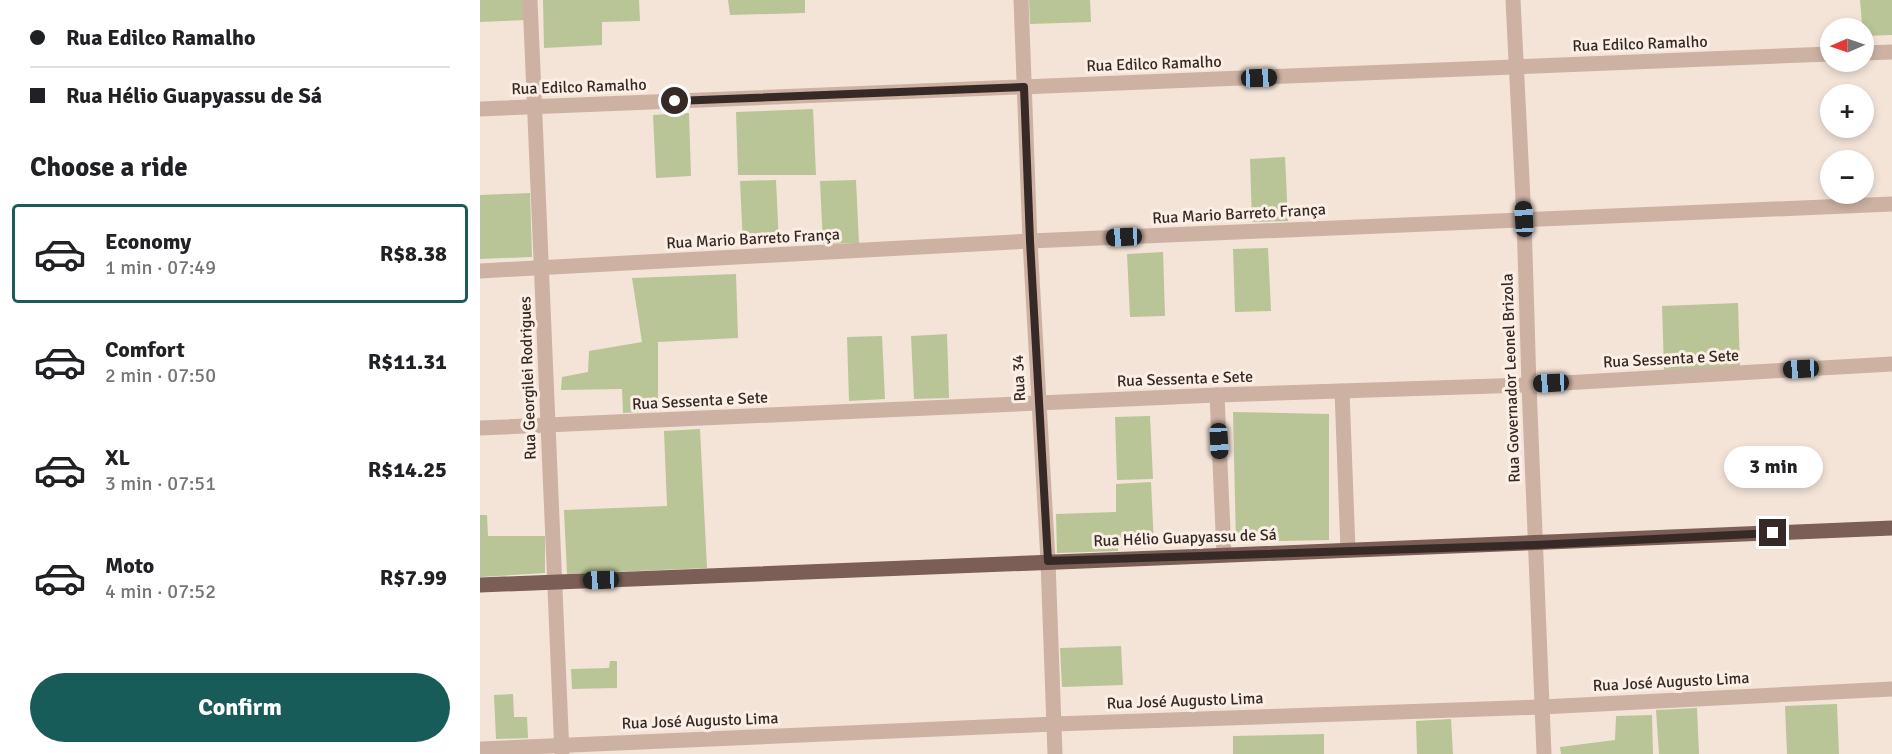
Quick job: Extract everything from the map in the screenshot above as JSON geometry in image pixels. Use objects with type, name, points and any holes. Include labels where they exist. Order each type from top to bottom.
[{"type":"main road","name":"Rua Hélio Guapyassu de Sá","points":[[480,585],[1224,554],[1535,545],[1892,528]]},
{"type":"street","name":"Rua Georgilei Rodrigues","points":[[530,0],[562,750]]},
{"type":"street","name":"Rua 34","points":[[1021,0],[1030,241],[1048,561],[1055,754]]},
{"type":"street","name":"Rua Governador Leonel Brizola","points":[[1513,0],[1524,219],[1544,754]]},
{"type":"street","points":[[1874,52],[1892,51]]},
{"type":"street","name":"Rua Edilco Ramalho","points":[[480,109],[1820,54]]},
{"type":"street","name":"Rua Mario Barreto França","points":[[480,270],[1030,241],[1892,204]]},
{"type":"street","name":"Rua Sessenta e Sete","points":[[480,428],[1217,395],[1529,385],[1892,364]]},
{"type":"street","points":[[1342,391],[1348,550]]},
{"type":"street","points":[[1217,395],[1224,554]]},
{"type":"street","name":"Rua José Augusto Lima","points":[[480,749],[562,750],[1054,724],[1542,707],[1892,689]]},
{"type":"green space","points":[[480,0],[526,0],[527,20],[480,22]]},
{"type":"green space","points":[[543,0],[639,0],[640,21],[602,22],[602,45],[544,48]]},
{"type":"green space","points":[[728,0],[805,0],[805,13],[730,15]]},
{"type":"green space","points":[[1029,0],[1090,0],[1091,22],[1030,24]]},
{"type":"green space","points":[[1860,0],[1892,0],[1892,35],[1874,36],[1874,18],[1862,18]]},
{"type":"green space","points":[[813,109],[816,175],[738,175],[736,112]]},
{"type":"green space","points":[[689,113],[691,176],[656,178],[653,115]]},
{"type":"green space","points":[[1285,157],[1288,221],[1252,222],[1250,159]]},
{"type":"green space","points":[[776,180],[779,243],[743,244],[740,181]]},
{"type":"green space","points":[[856,180],[859,243],[823,244],[820,181]]},
{"type":"green space","points":[[530,193],[532,257],[480,259],[480,195]]},
{"type":"green space","points":[[1268,248],[1271,311],[1235,312],[1233,249]]},
{"type":"green space","points":[[1163,252],[1165,316],[1130,317],[1127,254]]},
{"type":"green space","points":[[736,274],[738,338],[658,342],[658,411],[623,413],[622,389],[561,390],[562,377],[588,372],[589,351],[642,342],[632,278]]},
{"type":"green space","points":[[1738,303],[1740,367],[1664,370],[1662,306]]},
{"type":"green space","points":[[947,334],[949,398],[914,399],[911,336]]},
{"type":"green space","points":[[882,336],[885,399],[849,401],[847,337]]},
{"type":"green space","points":[[1233,412],[1329,414],[1329,540],[1236,542]]},
{"type":"green space","points":[[1150,416],[1153,479],[1117,480],[1115,417]]},
{"type":"green space","points":[[700,429],[707,568],[567,574],[564,510],[667,506],[664,431]]},
{"type":"green space","points":[[1151,482],[1154,545],[1118,547],[1118,551],[1057,553],[1056,514],[1116,512],[1116,484]]},
{"type":"green space","points":[[480,515],[487,515],[488,536],[545,536],[545,573],[480,577]]},
{"type":"green space","points":[[1121,646],[1123,685],[1062,687],[1060,648]]},
{"type":"green space","points":[[610,661],[617,661],[617,688],[572,689],[571,669],[609,668]]},
{"type":"green space","points":[[513,694],[514,717],[527,717],[528,738],[496,739],[494,695]]},
{"type":"green space","points":[[1837,704],[1839,754],[1787,754],[1785,706]]},
{"type":"green space","points":[[1697,708],[1699,754],[1659,754],[1656,710]]},
{"type":"green space","points":[[1652,715],[1653,754],[1561,754],[1560,747],[1615,740],[1616,716]]},
{"type":"green space","points":[[1451,719],[1453,754],[1417,754],[1416,721]]},
{"type":"green space","points":[[1324,734],[1324,754],[1233,754],[1233,736]]},
{"type":"route","points":[[675,101],[1024,87],[1048,561],[1535,545],[1773,533]]}]
